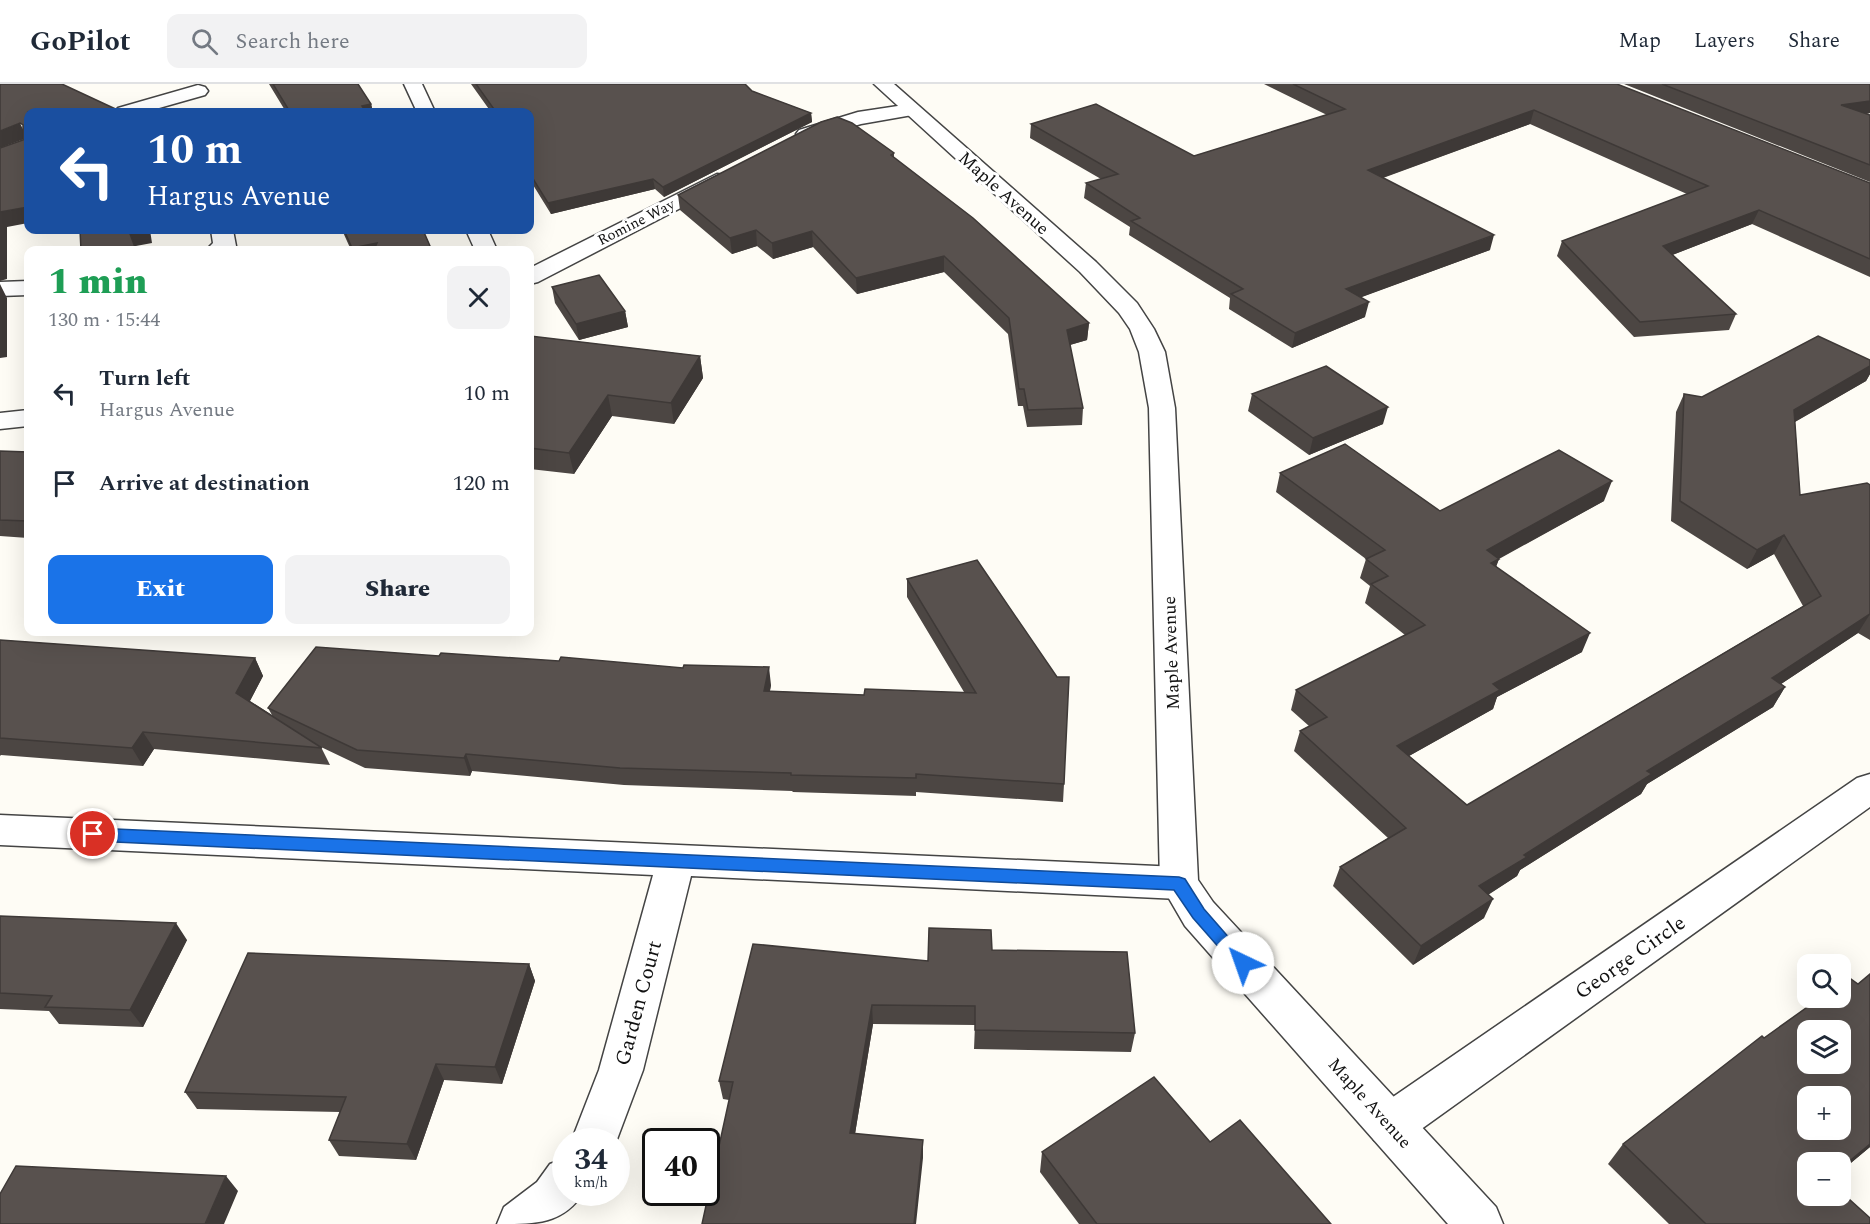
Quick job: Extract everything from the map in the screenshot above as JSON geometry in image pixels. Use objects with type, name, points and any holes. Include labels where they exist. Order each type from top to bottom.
[{"type":"street","points":[[413,84],[424,108]]},
{"type":"street","name":"Maple Avenue","points":[[884,84],[1089,267],[1128,308],[1142,329],[1152,352],[1162,408],[1179,883],[1205,921],[1479,1224]]},
{"type":"street","points":[[137,108],[197,88],[201,108]]},
{"type":"street","points":[[783,146],[814,130],[858,118],[911,110]]},
{"type":"street","name":"Romine Way","points":[[534,275],[730,173]]},
{"type":"street","points":[[0,289],[24,288]]},
{"type":"street","points":[[0,421],[24,418]]},
{"type":"street","name":"George Circle","points":[[1390,1125],[1870,788]]},
{"type":"street","points":[[0,830],[1179,883]]},
{"type":"street","name":"Garden Court","points":[[598,1128],[621,1070],[676,862]]},
{"type":"street","points":[[521,1224],[552,1199]]},
{"type":"building","points":[[0,84],[62,84],[113,108],[24,108],[24,208],[0,212],[0,148],[23,140],[23,125],[20,123],[0,131]]},
{"type":"building","points":[[273,84],[358,84],[371,104],[362,106],[363,108],[288,108]]},
{"type":"building","points":[[476,84],[745,84],[752,91],[811,113],[663,187],[653,179],[548,203],[534,180],[534,108],[493,108]]},
{"type":"building","points":[[1293,84],[1617,84],[1870,183],[1870,259],[1759,210],[1663,246],[1736,314],[1640,322],[1562,241],[1708,186],[1534,110],[1368,170],[1494,235],[1346,289],[1369,302],[1295,333],[1231,294],[1243,289],[1131,221],[1140,218],[1086,183],[1118,174],[1031,124],[1096,104],[1194,156],[1345,109]]},
{"type":"building","points":[[1662,84],[1870,84],[1870,101],[1841,105],[1870,115],[1870,165]]},
{"type":"building","points":[[837,117],[852,123],[894,153],[891,155],[973,218],[1089,323],[1067,330],[1083,408],[1028,410],[1024,389],[1019,389],[1009,318],[944,256],[856,278],[812,231],[772,243],[756,230],[730,238],[678,195],[821,122]]},
{"type":"building","points":[[80,234],[130,234],[135,246],[81,246]]},
{"type":"building","points":[[346,234],[425,234],[430,246],[376,246],[377,243],[351,246]]},
{"type":"building","points":[[599,275],[625,311],[576,324],[552,287]]},
{"type":"building","points":[[534,336],[700,356],[671,403],[608,395],[569,453],[534,449]]},
{"type":"building","points":[[1818,336],[1870,360],[1870,366],[1794,410],[1800,495],[1867,483],[1870,485],[1870,614],[1772,678],[1785,687],[1647,771],[1652,774],[1479,886],[1493,899],[1421,946],[1340,867],[1406,828],[1300,731],[1327,717],[1296,690],[1425,625],[1371,584],[1388,576],[1366,559],[1385,550],[1280,473],[1345,444],[1440,511],[1559,450],[1612,481],[1487,550],[1499,559],[1491,563],[1590,633],[1493,684],[1500,690],[1397,746],[1467,805],[1821,596],[1784,535],[1757,550],[1680,501],[1684,394],[1702,397]]},
{"type":"building","points":[[1326,366],[1388,407],[1313,438],[1252,394]]},
{"type":"building","points":[[0,451],[24,452],[24,521],[0,520]]},
{"type":"building","points":[[977,560],[1057,677],[1069,677],[1064,784],[916,774],[916,778],[620,768],[466,754],[464,758],[357,750],[268,708],[316,647],[439,656],[441,653],[559,661],[561,657],[683,668],[684,665],[769,667],[764,691],[864,695],[865,689],[976,693],[907,579]]},
{"type":"building","points":[[0,640],[255,658],[236,693],[322,748],[143,732],[132,748],[0,738]]},
{"type":"building","points":[[0,916],[176,923],[130,1010],[45,1007],[52,996],[0,993]]},
{"type":"building","points":[[929,928],[991,930],[992,950],[1127,952],[1135,1033],[975,1030],[975,1006],[872,1005],[850,1133],[923,1140],[914,1224],[702,1224],[706,1206],[720,1206],[720,1142],[733,1082],[719,1081],[753,944],[928,961]]},
{"type":"building","points":[[248,953],[529,964],[495,1067],[436,1064],[407,1144],[329,1140],[346,1097],[185,1092]]},
{"type":"building","points":[[1870,974],[1870,1144],[1851,1160],[1851,1152],[1797,1152],[1797,1206],[1851,1206],[1851,1201],[1870,1218],[1870,1224],[1706,1224],[1623,1144],[1762,1036],[1764,1038],[1806,1008],[1851,1008],[1851,979],[1858,984]]},
{"type":"building","points":[[1154,1077],[1210,1142],[1240,1120],[1331,1224],[1097,1224],[1042,1152]]},
{"type":"building","points":[[16,1166],[226,1176],[205,1224],[0,1224],[0,1194]]},
{"type":"route","points":[[93,834],[1179,883],[1199,914],[1243,963]]}]
